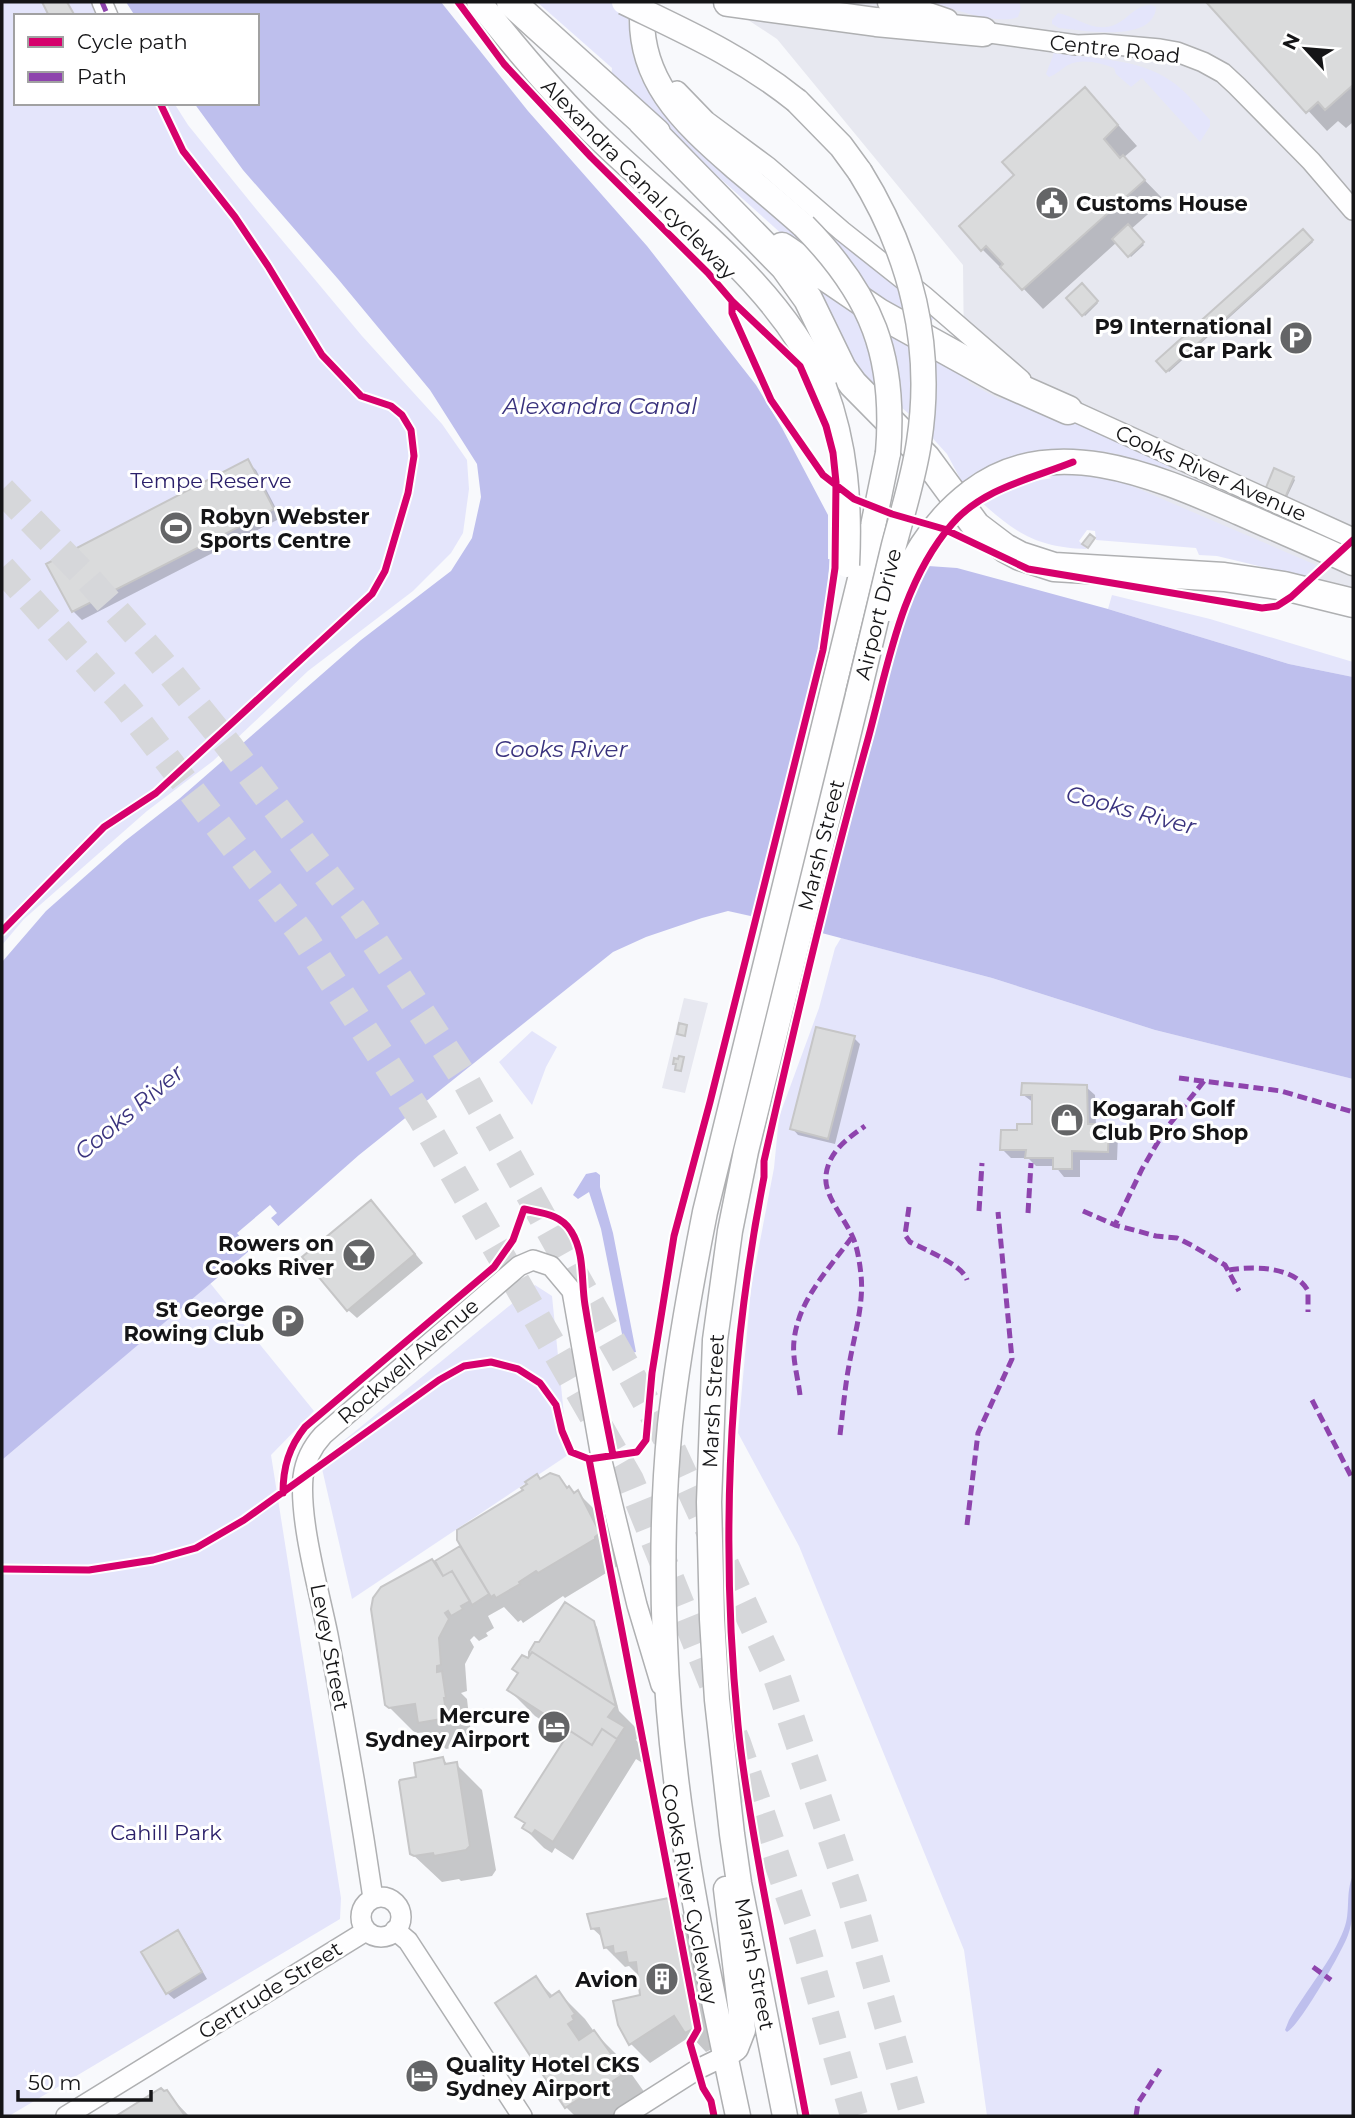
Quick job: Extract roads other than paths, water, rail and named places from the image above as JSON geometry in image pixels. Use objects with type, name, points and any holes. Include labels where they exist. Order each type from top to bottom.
[{"type":"highway","points":[[511,2],[790,254],[835,285],[946,351],[1000,380],[1068,410]]},
{"type":"highway","points":[[728,2],[820,15],[983,32]]},
{"type":"highway","points":[[642,121],[785,267],[808,299],[842,369],[853,384],[926,458],[975,526],[1005,548],[1054,567],[1224,577],[1284,586],[1353,603]]},
{"type":"main road","name":"Airport Drive","points":[[480,2],[581,120],[774,305],[804,346],[824,387],[840,435],[848,482],[843,614],[833,690]]},
{"type":"main road","name":"Airport Drive","points":[[624,2],[718,46],[797,101],[841,146],[860,172],[877,199],[902,256],[918,317],[923,370],[922,413],[910,481],[858,695]]},
{"type":"main road","points":[[643,2],[644,34],[656,78],[682,118],[804,226],[841,266],[863,302],[882,350],[890,402],[883,483],[833,690]]},
{"type":"main road","points":[[644,34],[649,2]]},
{"type":"main road","points":[[890,2],[983,32]]},
{"type":"main road","points":[[858,695],[912,561],[939,521],[981,484],[1035,465],[1088,463],[1150,477],[1353,563]]},
{"type":"main road","points":[[1259,521],[1353,576]]},
{"type":"main road","name":"Marsh Street","points":[[738,2116],[689,1865],[669,1709],[664,1591],[670,1428],[695,1265],[833,690]]},
{"type":"main road","name":"Marsh Street","points":[[785,2116],[739,1883],[724,1769],[712,1619],[709,1502],[715,1340],[739,1185],[858,695]]},
{"type":"main road","points":[[724,1769],[722,1836],[743,2030],[737,2048],[725,2056]]},
{"type":"street","name":"Centre Road","points":[[983,32],[1077,45],[1104,44],[1160,49],[1203,62],[1237,86],[1311,161],[1353,210]]},
{"type":"street","name":"Cooks River Avenue","points":[[644,34],[677,92],[692,110],[768,167],[842,231],[924,296],[1002,366],[1068,410],[1353,538]]},
{"type":"street","name":"Marsh Street","points":[[533,1260],[551,1266],[572,1292],[601,1457],[636,1605],[669,1709]]},
{"type":"street","name":"Rockwell Avenue","points":[[303,1478],[310,1453],[323,1435],[519,1266],[533,1260]]},
{"type":"street","name":"Levey Street","points":[[303,1478],[309,1537],[351,1752],[373,1898]]},
{"type":"street","points":[[373,1898],[389,1899],[397,1906],[400,1921],[395,1930],[381,1937],[366,1931],[361,1919],[361,1913],[373,1898]]},
{"type":"street","points":[[395,1930],[408,1941],[522,2116]]},
{"type":"street","name":"Gertrude Street","points":[[66,2116],[366,1931]]},
{"type":"street","points":[[624,2116],[698,2069],[725,2056]]},
{"type":"water","name":"Cooks River","points":[[126,2],[441,2],[528,111],[647,246],[756,385],[828,515],[828,559],[957,568],[1108,609],[1289,664],[1353,677],[1353,1079],[1155,1030],[992,978],[799,927],[728,911],[702,918],[646,937],[613,952],[359,1155],[2,1460],[2,962],[46,911],[125,841],[179,799],[361,640],[451,571],[472,538],[481,497],[477,464],[430,390],[243,170],[195,105],[259,105],[259,14],[134,14]]},
{"type":"water","points":[[596,1172],[600,1175],[600,1187],[613,1233],[636,1352],[626,1354],[601,1229],[589,1192],[578,1199],[573,1195],[586,1174]]},
{"type":"water","points":[[1353,1875],[1353,1913],[1348,1935],[1310,2003],[1287,2032],[1285,2030],[1289,2020],[1333,1952],[1344,1929]]},
{"type":"tunnel","points":[[2,490],[89,580],[161,662],[229,746],[356,914],[463,1076],[667,1439],[775,1672],[852,1899],[914,2116]]},
{"type":"tunnel","points":[[2,568],[126,706],[301,933],[421,1117],[630,1480],[737,1743],[804,1939],[854,2116]]},
{"type":"place","name":"Customs House","points":[[1052,203]]},
{"type":"place","name":"P9 International Car Park","points":[[1296,338]]},
{"type":"place","name":"Robyn Webster Sports Centre","points":[[176,528]]},
{"type":"place","name":"Kogarah Golf Club Pro Shop","points":[[1067,1120]]},
{"type":"place","name":"Rowers on Cooks River","points":[[359,1255]]},
{"type":"place","name":"St George Rowing Club","points":[[288,1321]]},
{"type":"place","name":"Mercure Sydney Airport","points":[[554,1727]]},
{"type":"place","name":"Avion","points":[[662,1979]]},
{"type":"place","name":"Quality Hotel CKS Sydney Airport","points":[[422,2076]]},
{"type":"water label","name":"Alexandra Canal","points":[[600,406]]},
{"type":"park label","name":"Tempe Reserve","points":[[211,480]]},
{"type":"park label","name":"Cahill Park","points":[[166,1832]]}]
